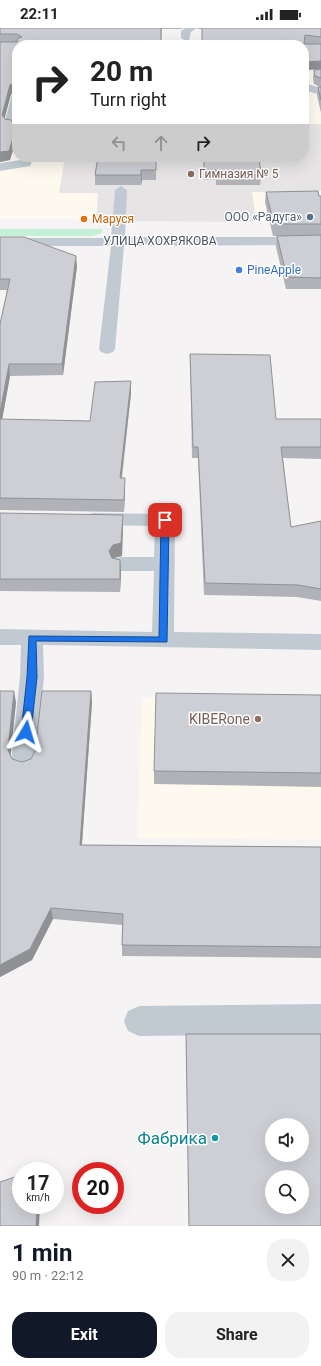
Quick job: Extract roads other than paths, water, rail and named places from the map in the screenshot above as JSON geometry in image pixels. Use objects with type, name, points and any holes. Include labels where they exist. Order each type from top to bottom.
[{"type":"street","points":[[186,38],[186,31],[192,28]]},
{"type":"street","points":[[309,88],[321,92]]},
{"type":"street","points":[[6,91],[12,92]]},
{"type":"street","points":[[12,116],[10,125],[12,125]]},
{"type":"street","points":[[0,167],[26,162]]},
{"type":"street","points":[[107,349],[118,241],[121,190]]},
{"type":"street","name":"УЛИЦА ХОХРЯКОВА","points":[[0,242],[118,241],[267,235],[321,241]]},
{"type":"street","points":[[71,519],[165,520],[163,640]]},
{"type":"street","points":[[121,564],[164,564]]},
{"type":"street","points":[[0,637],[321,642]]},
{"type":"street","points":[[22,762],[32,683],[32,638]]},
{"type":"street","points":[[139,1022],[321,1019]]},
{"type":"place","name":"Гимназия № 5","points":[[191,174]]},
{"type":"place","name":"ООО «Радуга»","points":[[310,217]]},
{"type":"place","name":"Маруся","points":[[84,219]]},
{"type":"place","name":"PineApple","points":[[239,270]]},
{"type":"place","name":"KIBERone","points":[[258,719]]},
{"type":"place","name":"Фабрика","points":[[215,1138]]}]
